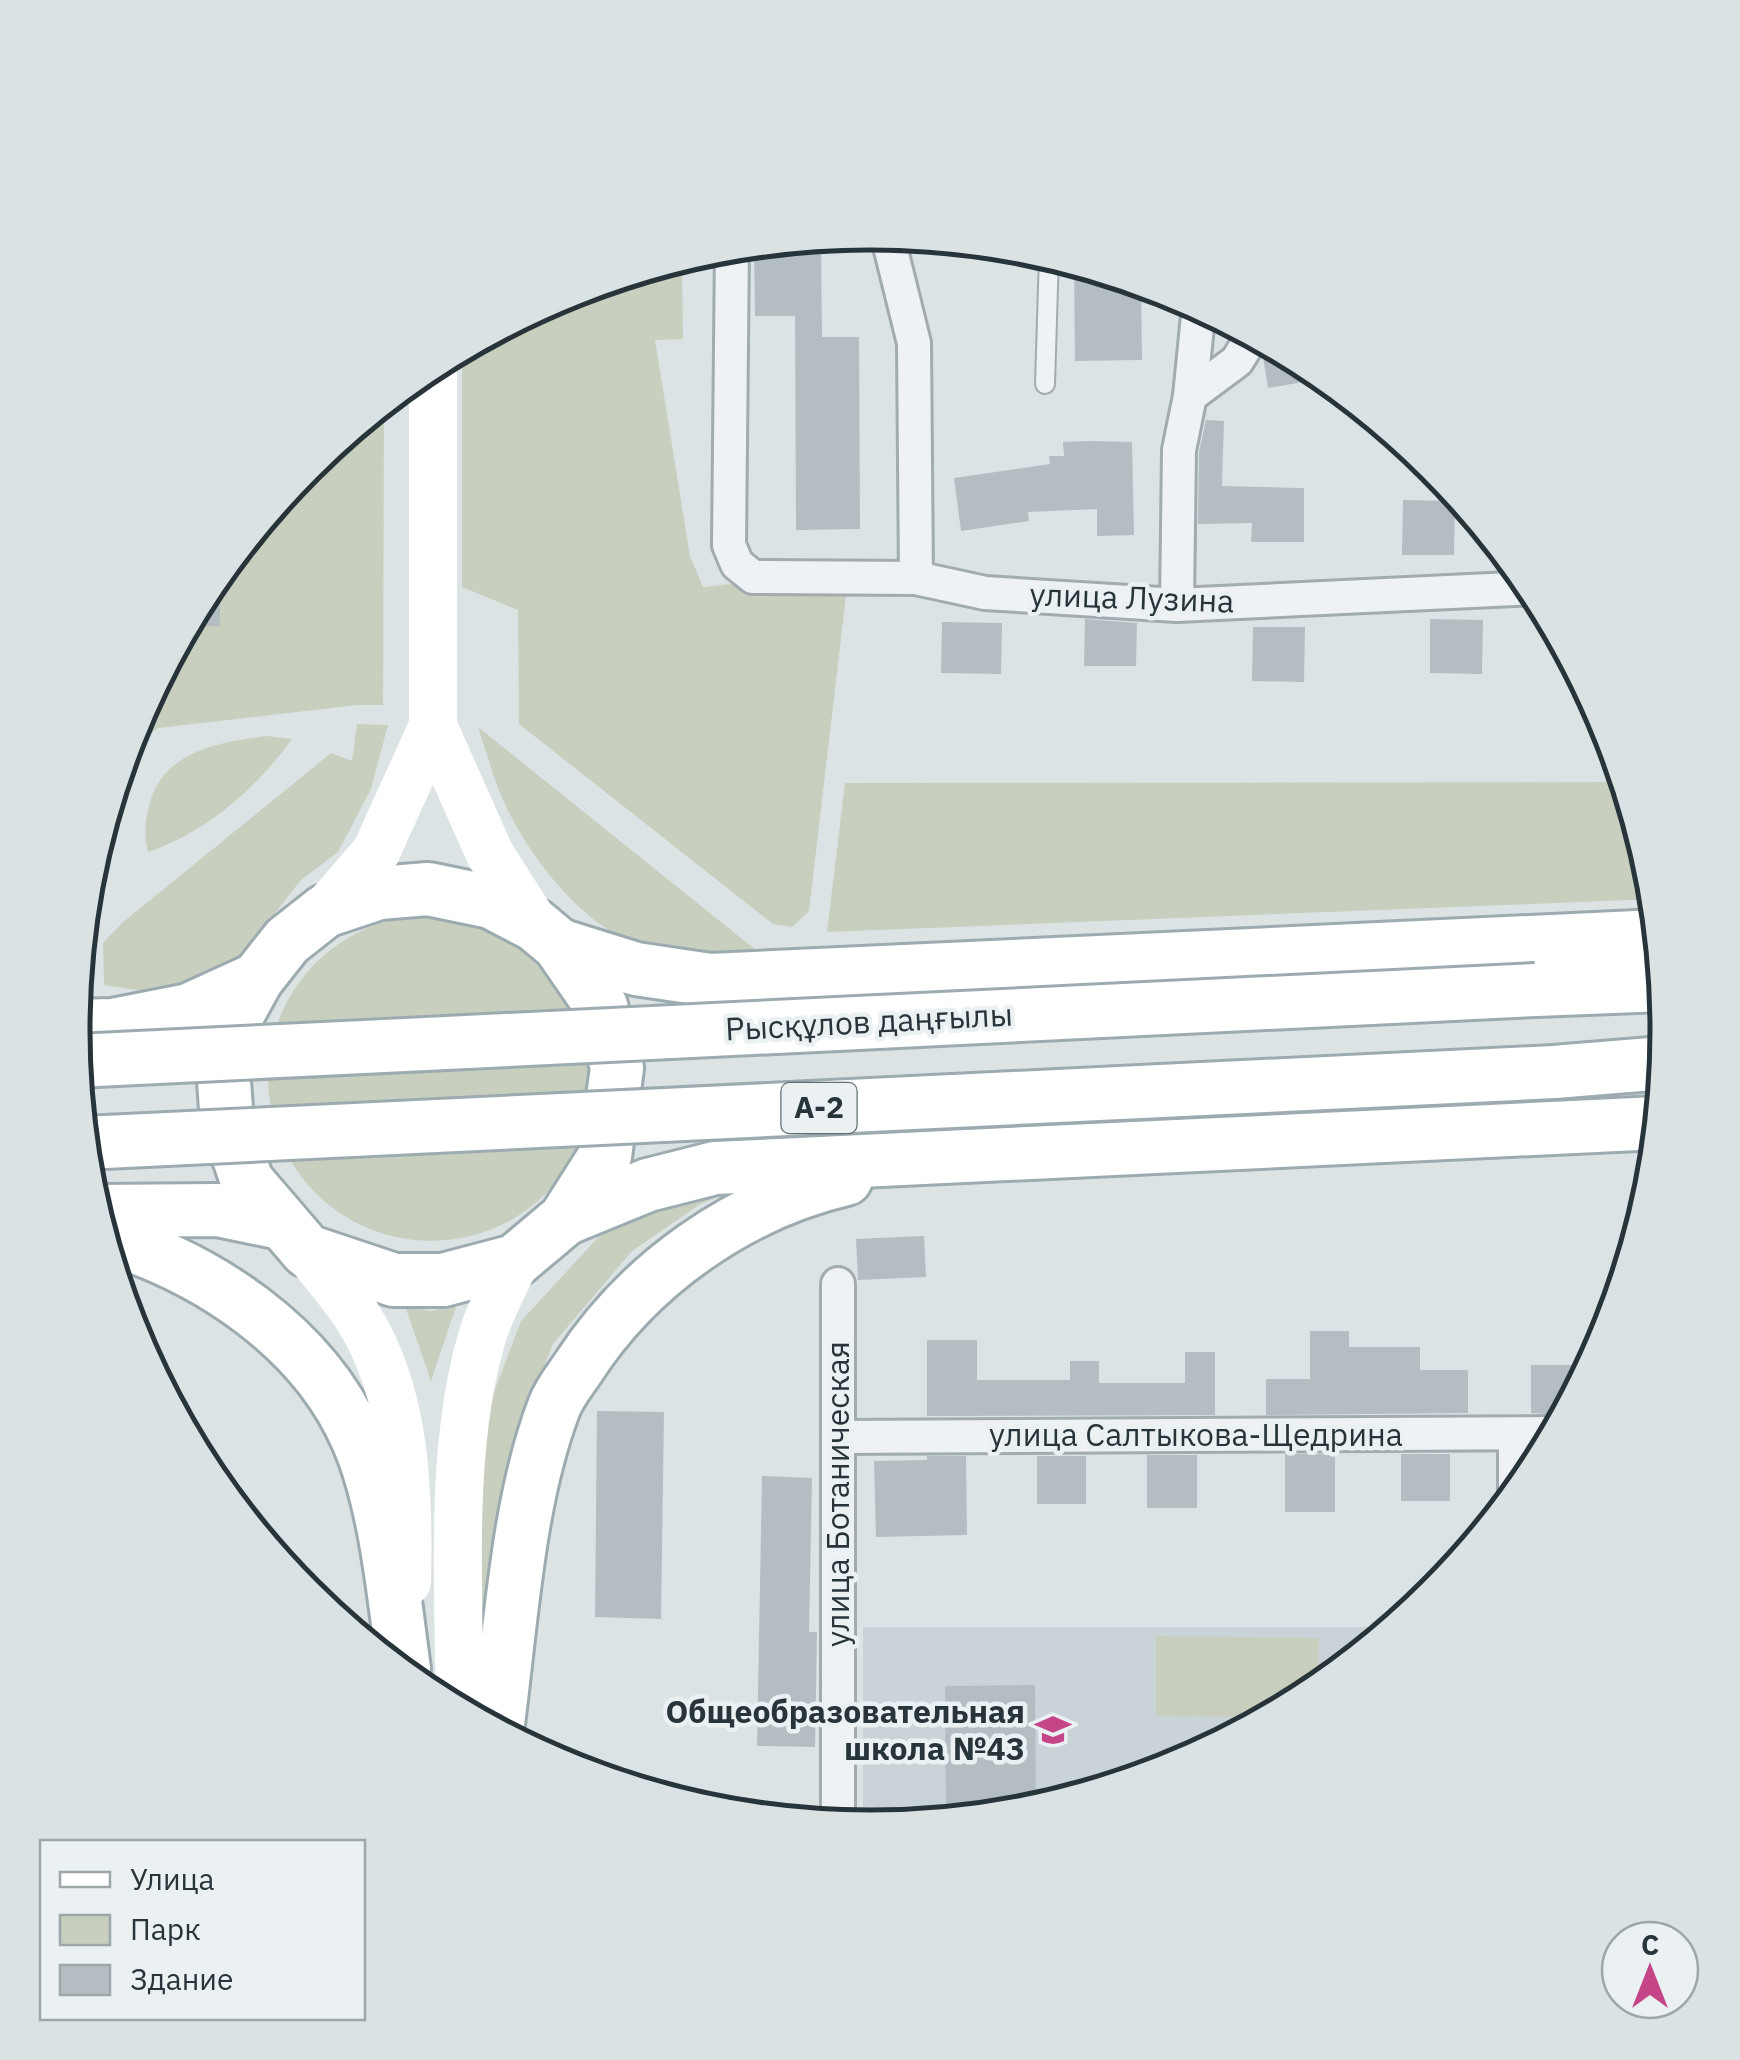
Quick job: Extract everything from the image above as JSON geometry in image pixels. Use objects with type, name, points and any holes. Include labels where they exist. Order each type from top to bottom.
[{"type":"main road","points":[[112,1210],[218,1210],[394,1280],[443,1280],[515,1261],[565,1219],[605,1156],[618,1068],[602,1006],[490,854],[433,726],[433,384]]},
{"type":"main road","points":[[404,1656],[408,1519],[400,1431],[382,1365],[359,1319],[247,1181],[226,1123],[223,1067],[234,1019],[257,979],[287,941],[326,911],[376,852],[433,726]]},
{"type":"main road","points":[[326,911],[378,893],[428,889],[491,902],[547,935],[636,969],[710,980],[1644,937]]},
{"type":"main road","points":[[90,1026],[114,1025],[189,1010],[257,979]]},
{"type":"main road","name":"Рысқұлов даңғылы","points":[[91,1060],[1648,986]]},
{"type":"main road","name":"A-2","points":[[99,1143],[1649,1064]]},
{"type":"main road","points":[[565,1219],[648,1185],[715,1168],[1644,1124]]},
{"type":"main road","points":[[499,1716],[530,1490],[555,1404],[602,1331],[672,1262],[745,1216],[812,1187],[935,1158]]},
{"type":"main road","points":[[119,1241],[146,1248],[196,1272],[247,1308],[293,1346],[329,1389],[358,1438],[378,1507],[401,1653]]},
{"type":"main road","points":[[460,1693],[458,1536],[467,1404],[484,1330],[515,1261]]},
{"type":"street","points":[[891,251],[914,343],[916,578]]},
{"type":"street","name":"улица Лузина","points":[[732,263],[729,545],[736,564],[754,577],[916,578],[985,593],[1176,605],[1513,589]]},
{"type":"street","points":[[1176,605],[1180,450],[1197,322]]},
{"type":"street","points":[[1190,396],[1237,361],[1246,347]]},
{"type":"street","name":"улица Ботаническая","points":[[838,1284],[838,1809]]},
{"type":"street","name":"улица Салтыкова-Щедрина","points":[[838,1438],[1537,1433]]},
{"type":"street","points":[[1515,1434],[1515,1469]]},
{"type":"lane","points":[[1045,384],[1048,271]]},
{"type":"shaded area","name":"Общеобразовательная школа №43","points":[[863,1627],[1371,1627],[1303,1679],[1260,1705],[1215,1730],[1121,1769],[1022,1795],[972,1803],[863,1810]]},
{"type":"green space","points":[[682,274],[683,339],[655,340],[690,556],[703,587],[741,583],[760,591],[846,596],[809,911],[792,927],[773,924],[519,724],[518,610],[462,587],[462,366],[572,309]]},
{"type":"green space","points":[[384,420],[383,705],[158,728],[148,736],[170,685],[204,625],[220,625],[220,599],[251,555],[318,478]]},
{"type":"green space","points":[[357,724],[388,725],[371,789],[338,852],[300,881],[232,969],[198,983],[149,992],[104,985],[103,943],[122,923],[331,753],[352,761]]},
{"type":"green space","points":[[478,727],[766,958],[658,952],[633,944],[587,914],[546,871],[515,823],[499,791]]},
{"type":"green space","points":[[267,736],[292,739],[247,791],[190,833],[148,852],[149,806],[166,773],[179,761],[212,746]]},
{"type":"green space","points":[[1610,782],[1638,900],[827,932],[845,783]]},
{"type":"green space","points":[[431,915],[463,918],[508,934],[535,952],[557,974],[582,1016],[591,1046],[591,1110],[575,1155],[557,1182],[535,1204],[493,1229],[463,1238],[431,1241],[399,1238],[354,1222],[327,1204],[305,1182],[280,1140],[271,1110],[268,1078],[271,1046],[287,1001],[305,974],[327,952],[369,927],[399,918]]},
{"type":"green space","points":[[765,1176],[699,1205],[632,1251],[553,1344],[514,1442],[496,1524],[480,1677],[480,1429],[521,1321],[617,1217]]},
{"type":"green space","points":[[457,1304],[431,1381],[405,1306],[432,1311]]},
{"type":"green space","points":[[1156,1636],[1319,1638],[1318,1668],[1239,1717],[1156,1716]]},
{"type":"building","points":[[821,252],[822,337],[859,337],[860,529],[796,530],[795,316],[755,316],[754,259]]},
{"type":"building","points":[[1074,278],[1141,299],[1142,360],[1075,361]]},
{"type":"building","points":[[1263,357],[1304,382],[1268,388]]},
{"type":"building","points":[[1206,420],[1224,421],[1222,486],[1304,488],[1304,542],[1251,542],[1252,523],[1198,524],[1199,452]]},
{"type":"building","points":[[1063,442],[1132,442],[1134,535],[1097,536],[1097,509],[1028,512],[1029,521],[961,531],[954,478],[1050,464],[1049,456],[1064,456]]},
{"type":"building","points":[[1403,500],[1442,501],[1455,515],[1454,555],[1402,555]]},
{"type":"building","points":[[220,599],[220,626],[203,626]]},
{"type":"building","points":[[1085,619],[1137,623],[1136,666],[1084,666]]},
{"type":"building","points":[[1430,619],[1483,620],[1482,674],[1430,673]]},
{"type":"building","points":[[942,622],[1002,623],[1001,674],[941,673]]},
{"type":"building","points":[[1253,627],[1305,627],[1304,682],[1252,681]]},
{"type":"building","points":[[924,1236],[926,1277],[858,1280],[856,1239]]},
{"type":"building","points":[[1310,1331],[1349,1331],[1349,1347],[1420,1347],[1420,1370],[1468,1370],[1468,1413],[1266,1415],[1266,1379],[1310,1379]]},
{"type":"building","points":[[927,1340],[977,1340],[977,1380],[1070,1380],[1070,1361],[1099,1361],[1099,1383],[1185,1383],[1185,1352],[1215,1352],[1215,1415],[927,1416]]},
{"type":"building","points":[[1531,1365],[1574,1365],[1548,1414],[1531,1413]]},
{"type":"building","points":[[597,1411],[664,1412],[661,1619],[595,1617]]},
{"type":"building","points":[[1285,1454],[1335,1454],[1335,1512],[1285,1512]]},
{"type":"building","points":[[1401,1454],[1450,1454],[1450,1501],[1401,1501]]},
{"type":"building","points":[[1147,1455],[1197,1455],[1197,1508],[1147,1508]]},
{"type":"building","points":[[927,1456],[966,1456],[967,1535],[876,1537],[874,1461],[927,1460]]},
{"type":"building","points":[[1037,1456],[1086,1456],[1086,1504],[1037,1504]]},
{"type":"building","points":[[762,1476],[812,1478],[809,1632],[817,1632],[815,1747],[757,1746]]},
{"type":"building","points":[[1035,1685],[1036,1792],[946,1806],[945,1686]]},
{"type":"place","name":"Общеобразовательная школа №43","points":[[1053,1730]]}]
